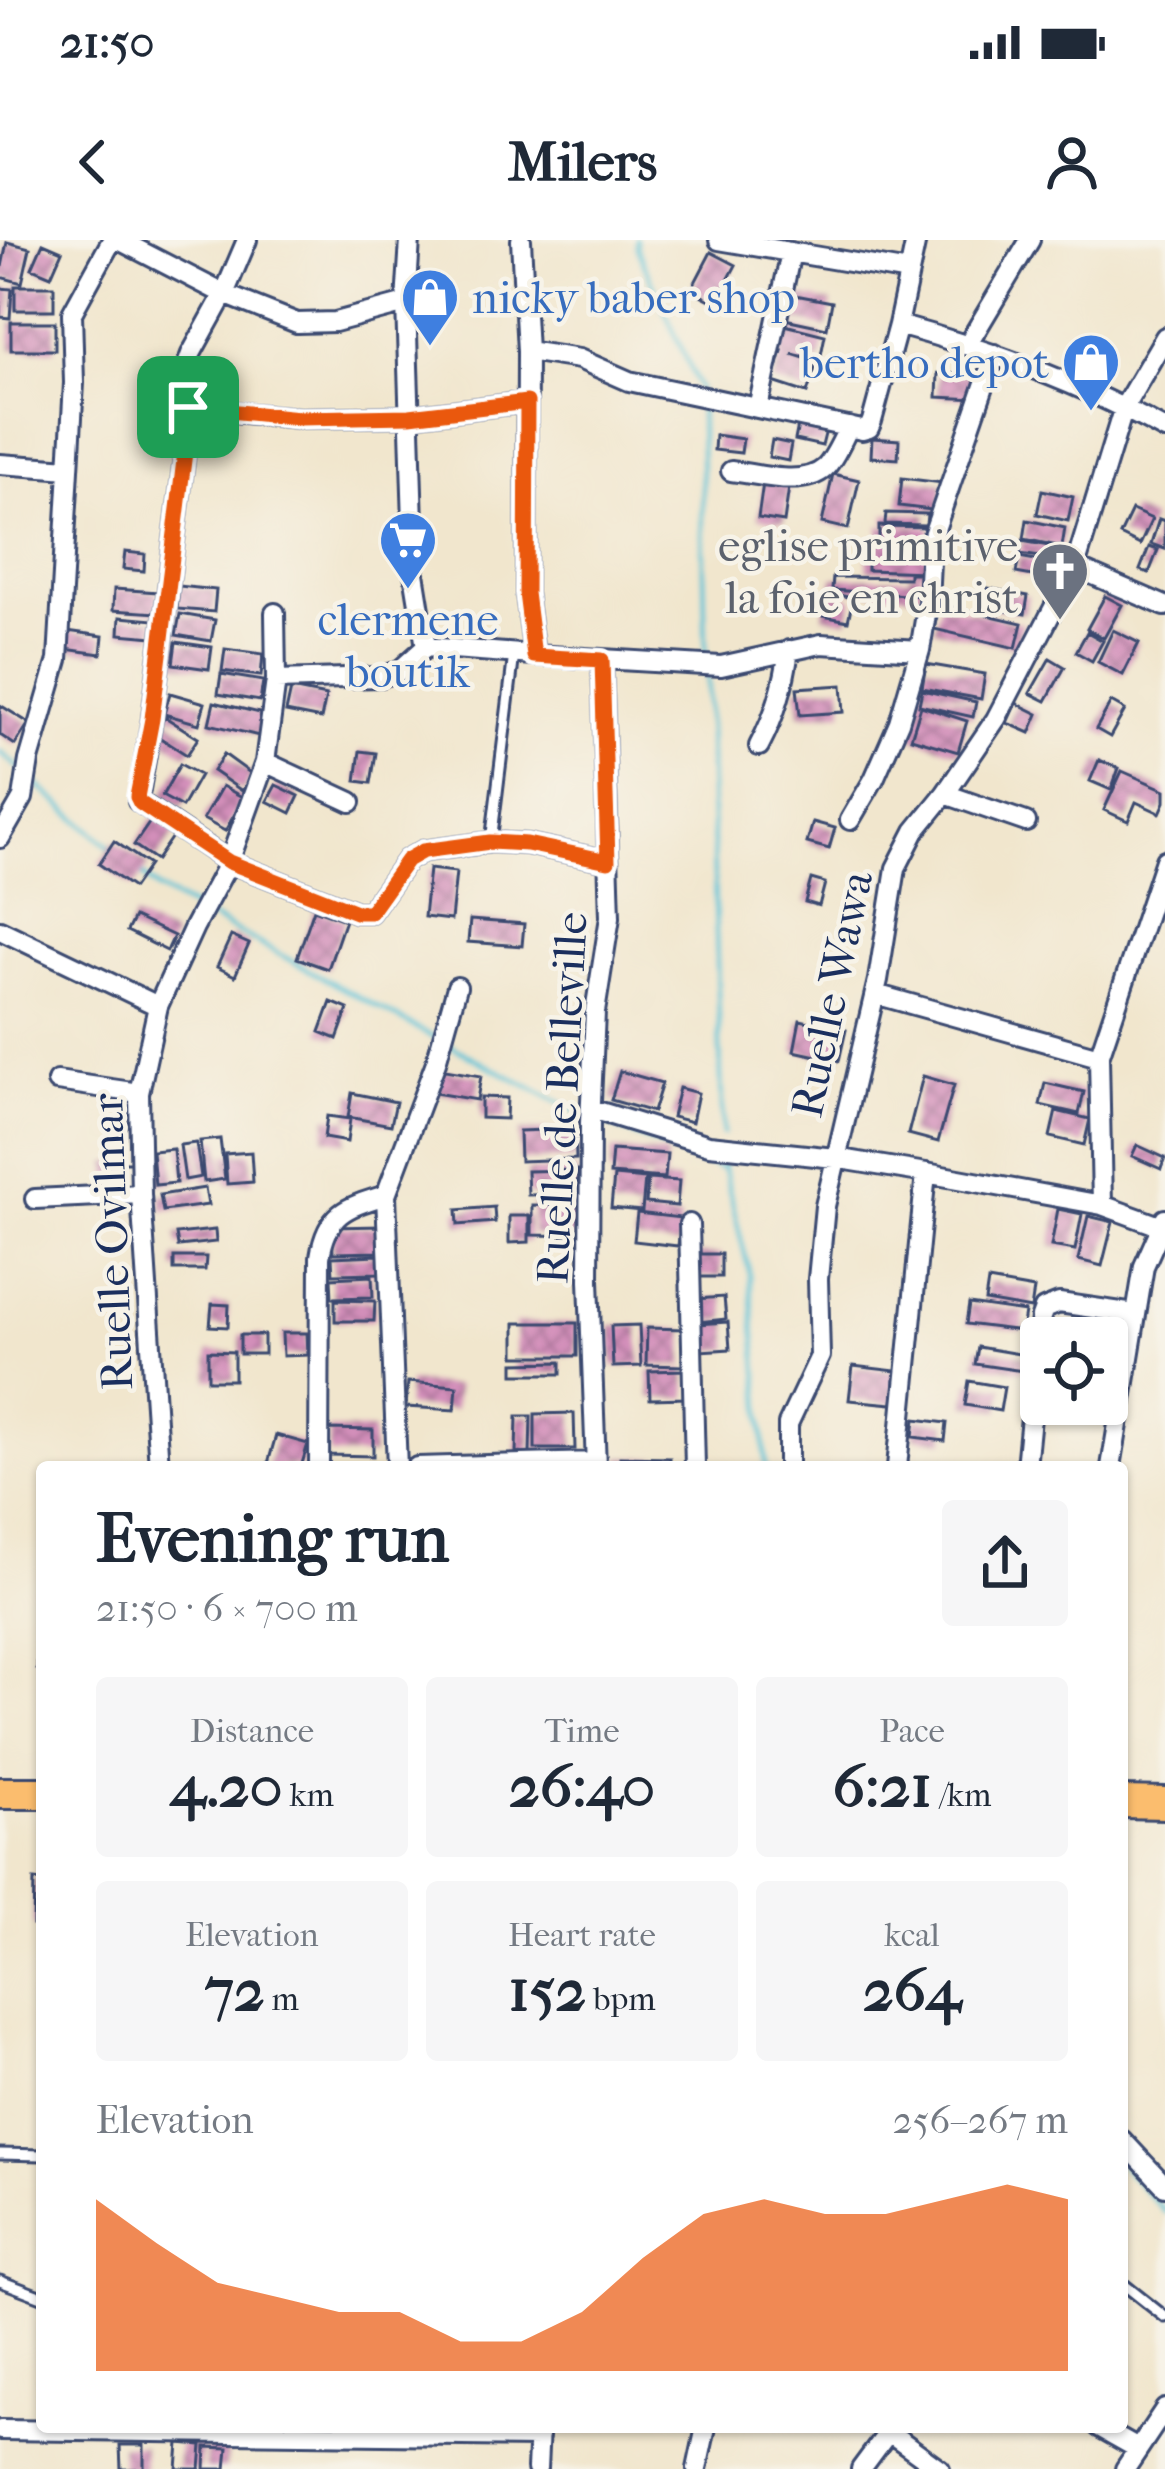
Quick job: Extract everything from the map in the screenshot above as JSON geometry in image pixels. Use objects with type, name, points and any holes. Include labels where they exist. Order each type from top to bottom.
[{"type":"main road","points":[[0,1793],[36,1793]]},
{"type":"main road","points":[[1128,1802],[1165,1804]]},
{"type":"street","points":[[0,838],[23,798],[58,660],[74,383],[72,313],[115,240],[224,294],[297,323],[335,322],[406,303]]},
{"type":"street","points":[[248,240],[184,373],[185,452],[152,719],[137,797],[140,803],[229,862],[356,912],[370,912],[407,860],[423,851],[490,842],[527,844],[608,861]]},
{"type":"street","points":[[410,240],[406,303],[411,555],[426,647]]},
{"type":"street","points":[[521,240],[527,351],[524,655]]},
{"type":"street","points":[[718,240],[909,272]]},
{"type":"street","points":[[527,351],[579,359],[629,381],[862,430],[872,421],[916,240]]},
{"type":"street","points":[[968,344],[1030,240]]},
{"type":"street","points":[[758,408],[791,252]]},
{"type":"street","points":[[898,325],[995,354],[1124,407],[1165,430]]},
{"type":"street","name":"Ruelle Wawa","points":[[788,1461],[788,1424],[820,1356],[818,1279],[825,1206],[875,994],[896,868],[915,831],[996,719],[1075,567],[1124,407],[1165,337]]},
{"type":"street","points":[[850,820],[899,722],[920,650],[931,542],[995,354]]},
{"type":"street","points":[[188,407],[299,418],[410,416],[527,402]]},
{"type":"street","points":[[731,471],[800,479],[814,476],[828,466],[849,427]]},
{"type":"street","points":[[0,464],[69,469]]},
{"type":"street","points":[[1075,567],[1165,605]]},
{"type":"street","name":"Ruelle Ovilmar","points":[[159,1461],[140,1194],[140,1093],[158,1006],[229,862],[265,762],[275,680],[275,613]]},
{"type":"street","points":[[275,680],[381,677],[399,671],[426,647],[721,666],[821,644],[920,650]]},
{"type":"street","points":[[759,746],[784,686],[789,650]]},
{"type":"street","name":"Ruelle de Belleville","points":[[596,1461],[591,1116],[595,1012],[610,917],[602,660]]},
{"type":"street","points":[[265,762],[351,802]]},
{"type":"street","points":[[945,794],[1026,822]]},
{"type":"street","points":[[1102,1205],[1100,1057],[1165,860]]},
{"type":"street","points":[[0,930],[158,1006]]},
{"type":"street","points":[[397,1461],[386,1195],[436,1062],[457,987]]},
{"type":"street","points":[[875,994],[1100,1057]]},
{"type":"street","points":[[57,1081],[140,1093]]},
{"type":"street","points":[[591,1116],[710,1145],[835,1158],[1102,1205],[1164,1224],[1144,1266],[1112,1461]]},
{"type":"street","points":[[898,1461],[926,1173]]},
{"type":"street","points":[[35,1198],[140,1194]]},
{"type":"street","points":[[319,1461],[322,1240],[339,1214],[386,1195]]},
{"type":"street","points":[[688,1224],[695,1461]]},
{"type":"street","points":[[1027,1461],[1044,1309],[1059,1303],[1135,1314]]},
{"type":"street","points":[[1128,2146],[1165,2186]]},
{"type":"street","points":[[1125,2469],[1165,2409]]},
{"type":"street","points":[[0,2430],[36,2430]]},
{"type":"street","points":[[537,2469],[539,2433]]},
{"type":"street","points":[[697,2469],[705,2433]]},
{"type":"street","points":[[861,2469],[884,2433]]},
{"type":"street","points":[[891,2433],[940,2469]]},
{"type":"street","points":[[1110,2433],[1138,2450]]},
{"type":"lane","points":[[490,842],[524,655]]},
{"type":"lane","points":[[0,2154],[36,2155]]},
{"type":"lane","points":[[0,2281],[36,2295]]},
{"type":"lane","points":[[1128,2288],[1165,2317]]},
{"type":"building","points":[[7,242],[30,248],[22,283],[0,277]]},
{"type":"building","points":[[43,243],[62,251],[51,276],[32,268]]},
{"type":"building","points":[[711,252],[736,265],[716,303],[691,290]]},
{"type":"building","points":[[15,286],[54,286],[54,310],[15,310]]},
{"type":"building","points":[[0,288],[12,289],[10,318],[0,317]]},
{"type":"building","points":[[790,294],[832,302],[827,328],[785,319]]},
{"type":"building","points":[[11,322],[55,322],[55,350],[11,350]]},
{"type":"building","points":[[785,325],[825,335],[820,360],[792,354],[817,362],[807,393],[773,382]]},
{"type":"building","points":[[938,373],[979,375],[978,399],[937,397]]},
{"type":"building","points":[[799,420],[827,426],[822,446],[795,440]]},
{"type":"building","points":[[715,435],[743,439],[741,453],[714,450]]},
{"type":"building","points":[[872,438],[899,440],[898,459],[871,457]]},
{"type":"building","points":[[772,440],[791,444],[788,461],[769,457]]},
{"type":"building","points":[[833,474],[859,480],[848,529],[822,523]]},
{"type":"building","points":[[764,476],[790,480],[784,522],[758,518]]},
{"type":"building","points":[[902,478],[943,483],[940,511],[899,506]]},
{"type":"building","points":[[1042,490],[1073,497],[1068,521],[1037,514]]},
{"type":"building","points":[[1132,510],[1152,519],[1140,545],[1120,535]]},
{"type":"building","points":[[886,513],[927,514],[926,525],[885,524]]},
{"type":"building","points":[[1159,519],[1165,521],[1165,549],[1151,544]]},
{"type":"building","points":[[1027,520],[1065,528],[1062,547],[1024,539]]},
{"type":"building","points":[[879,526],[930,527],[927,572],[867,570],[867,546],[879,547]]},
{"type":"building","points":[[1022,541],[1049,546],[1047,558],[1020,554]]},
{"type":"building","points":[[1149,547],[1158,550],[1149,573],[1140,570]]},
{"type":"building","points":[[125,552],[145,554],[144,571],[123,569]]},
{"type":"building","points":[[1019,557],[1052,563],[1049,579],[1016,573]]},
{"type":"building","points":[[909,573],[921,573],[920,596],[832,590],[833,577],[909,578]]},
{"type":"building","points":[[179,586],[216,590],[214,612],[177,609]]},
{"type":"building","points":[[988,588],[1028,596],[1025,614],[984,607]]},
{"type":"building","points":[[114,589],[158,592],[157,613],[113,610]]},
{"type":"building","points":[[828,593],[853,598],[848,621],[823,616]]},
{"type":"building","points":[[1105,596],[1122,605],[1104,638],[1087,629]]},
{"type":"building","points":[[940,604],[1022,623],[1016,648],[934,629]]},
{"type":"building","points":[[180,614],[215,620],[211,641],[176,635]]},
{"type":"building","points":[[120,617],[155,620],[154,637],[119,634]]},
{"type":"building","points":[[1113,630],[1139,643],[1123,675],[1098,662]]},
{"type":"building","points":[[67,631],[103,636],[101,654],[65,649]]},
{"type":"building","points":[[1087,632],[1103,641],[1092,661],[1076,652]]},
{"type":"building","points":[[176,642],[212,647],[209,669],[173,664]]},
{"type":"building","points":[[225,649],[263,654],[261,676],[222,671]]},
{"type":"building","points":[[1050,658],[1065,667],[1046,701],[1030,693]]},
{"type":"building","points":[[926,664],[985,674],[981,699],[922,688]]},
{"type":"building","points":[[221,674],[263,681],[260,701],[218,694]]},
{"type":"building","points":[[842,685],[844,712],[800,715],[797,688]]},
{"type":"building","points":[[291,689],[326,696],[321,719],[286,712]]},
{"type":"building","points":[[922,690],[976,702],[973,717],[919,705]]},
{"type":"building","points":[[170,693],[205,703],[199,724],[164,714]]},
{"type":"building","points":[[214,702],[264,714],[259,736],[209,724]]},
{"type":"building","points":[[1111,702],[1125,710],[1110,737],[1096,729]]},
{"type":"building","points":[[1016,703],[1038,714],[1030,733],[1007,723]]},
{"type":"building","points":[[0,705],[29,723],[15,745],[0,735]]},
{"type":"building","points":[[921,706],[967,721],[958,752],[911,738]]},
{"type":"building","points":[[165,717],[198,738],[187,755],[154,734]]},
{"type":"building","points":[[360,751],[376,753],[371,783],[356,781]]},
{"type":"building","points":[[224,754],[253,775],[242,791],[213,771]]},
{"type":"building","points":[[1099,760],[1119,768],[1111,790],[1090,781]]},
{"type":"building","points":[[180,764],[200,775],[182,807],[162,796]]},
{"type":"building","points":[[1122,771],[1165,790],[1160,813],[1136,802],[1128,821],[1104,810]]},
{"type":"building","points":[[276,785],[299,796],[291,813],[267,801]]},
{"type":"building","points":[[222,786],[244,798],[225,831],[203,819]]},
{"type":"building","points":[[154,816],[176,831],[156,860],[134,845]]},
{"type":"building","points":[[813,822],[835,828],[829,849],[807,843]]},
{"type":"building","points":[[114,841],[149,865],[133,888],[99,864]]},
{"type":"building","points":[[429,869],[456,872],[451,920],[424,917]]},
{"type":"building","points":[[811,879],[825,883],[819,906],[805,902]]},
{"type":"building","points":[[314,909],[345,920],[328,969],[297,958]]},
{"type":"building","points":[[134,917],[174,936],[167,951],[127,931]]},
{"type":"building","points":[[470,920],[524,924],[522,946],[468,942]]},
{"type":"building","points":[[231,936],[249,944],[235,976],[217,967]]},
{"type":"building","points":[[331,1002],[348,1009],[337,1039],[320,1032]]},
{"type":"building","points":[[800,1020],[846,1030],[839,1061],[794,1051]]},
{"type":"building","points":[[433,1068],[481,1076],[477,1100],[429,1092]]},
{"type":"building","points":[[620,1071],[662,1083],[653,1112],[611,1100]]},
{"type":"building","points":[[923,1076],[954,1085],[938,1142],[908,1134]]},
{"type":"building","points":[[1045,1083],[1084,1092],[1079,1114],[1040,1105]]},
{"type":"building","points":[[679,1088],[698,1093],[692,1122],[672,1117]]},
{"type":"building","points":[[352,1093],[396,1102],[391,1125],[348,1117]]},
{"type":"building","points":[[481,1097],[507,1098],[506,1119],[481,1118]]},
{"type":"building","points":[[1056,1111],[1090,1119],[1084,1145],[1050,1137]]},
{"type":"building","points":[[327,1116],[350,1119],[347,1142],[324,1138]]},
{"type":"building","points":[[575,1129],[576,1159],[520,1161],[519,1131]]},
{"type":"building","points":[[220,1139],[225,1179],[204,1182],[200,1141]]},
{"type":"building","points":[[196,1143],[201,1177],[185,1180],[180,1145]]},
{"type":"building","points":[[1137,1145],[1165,1158],[1161,1169],[1132,1156]]},
{"type":"building","points":[[173,1149],[176,1183],[155,1185],[152,1151]]},
{"type":"building","points":[[612,1150],[667,1154],[665,1178],[610,1174]]},
{"type":"building","points":[[251,1152],[253,1182],[227,1184],[225,1154]]},
{"type":"building","points":[[108,1162],[137,1162],[137,1186],[108,1185]]},
{"type":"building","points":[[577,1170],[578,1194],[528,1195],[527,1171]]},
{"type":"building","points":[[614,1176],[645,1179],[642,1211],[611,1208]]},
{"type":"building","points":[[648,1179],[679,1181],[677,1206],[646,1203]]},
{"type":"building","points":[[205,1188],[208,1205],[163,1211],[160,1195]]},
{"type":"building","points":[[532,1205],[583,1206],[583,1236],[532,1235]]},
{"type":"building","points":[[494,1207],[495,1222],[458,1225],[457,1210]]},
{"type":"building","points":[[1058,1209],[1082,1214],[1075,1250],[1051,1246]]},
{"type":"building","points":[[637,1213],[681,1218],[678,1246],[634,1241]]},
{"type":"building","points":[[509,1216],[529,1216],[529,1242],[509,1243]]},
{"type":"building","points":[[1088,1216],[1113,1222],[1102,1266],[1078,1260]]},
{"type":"building","points":[[382,1226],[383,1252],[333,1253],[332,1227]]},
{"type":"building","points":[[215,1230],[216,1242],[178,1246],[176,1234]]},
{"type":"building","points":[[694,1254],[721,1254],[721,1277],[695,1277]]},
{"type":"building","points":[[379,1255],[380,1273],[333,1274],[332,1257]]},
{"type":"building","points":[[174,1257],[206,1257],[205,1270],[174,1270]]},
{"type":"building","points":[[372,1276],[373,1297],[332,1298],[331,1278]]},
{"type":"building","points":[[988,1281],[1034,1289],[1031,1309],[985,1301]]},
{"type":"building","points":[[724,1297],[726,1319],[698,1322],[696,1299]]},
{"type":"building","points":[[335,1300],[375,1301],[374,1321],[335,1321]]},
{"type":"building","points":[[212,1304],[229,1305],[228,1327],[210,1326]]},
{"type":"building","points":[[969,1304],[1025,1312],[1020,1331],[966,1324]]},
{"type":"building","points":[[728,1322],[730,1349],[700,1351],[698,1324]]},
{"type":"building","points":[[515,1323],[577,1323],[577,1356],[515,1356]]},
{"type":"building","points":[[639,1325],[641,1366],[613,1367],[611,1326]]},
{"type":"building","points":[[647,1328],[685,1329],[684,1366],[646,1365]]},
{"type":"building","points":[[282,1333],[307,1333],[308,1355],[283,1356]]},
{"type":"building","points":[[240,1335],[264,1335],[264,1354],[240,1354]]},
{"type":"building","points":[[978,1347],[1020,1354],[1020,1371],[975,1364]]},
{"type":"building","points":[[208,1351],[234,1352],[234,1380],[208,1380]]},
{"type":"building","points":[[561,1362],[561,1374],[514,1374],[514,1363]]},
{"type":"building","points":[[853,1366],[896,1371],[893,1404],[849,1400]]},
{"type":"building","points":[[686,1370],[687,1398],[650,1399],[649,1371]]},
{"type":"building","points":[[969,1381],[1004,1387],[1000,1411],[965,1405]]},
{"type":"building","points":[[408,1382],[457,1386],[455,1410],[406,1407]]},
{"type":"building","points":[[574,1413],[575,1449],[535,1449],[535,1414]]},
{"type":"building","points":[[517,1416],[531,1416],[530,1454],[516,1453]]},
{"type":"building","points":[[915,1419],[947,1423],[945,1441],[913,1437]]},
{"type":"building","points":[[329,1429],[373,1430],[373,1456],[329,1455]]},
{"type":"building","points":[[276,1435],[308,1444],[303,1461],[269,1461]]},
{"type":"building","points":[[620,1457],[670,1458],[670,1461],[620,1461]]},
{"type":"building","points":[[34,1880],[36,1925],[33,1925]]},
{"type":"building","points":[[179,2443],[202,2445],[200,2469],[177,2469]]},
{"type":"building","points":[[120,2445],[144,2445],[144,2469],[121,2469]]},
{"type":"building","points":[[206,2447],[228,2448],[226,2469],[205,2469]]},
{"type":"waterway","points":[[636,240],[700,390]]},
{"type":"waterway","points":[[700,402],[706,660]]},
{"type":"waterway","points":[[707,672],[723,1134]]},
{"type":"waterway","points":[[0,752],[23,771]]},
{"type":"waterway","points":[[31,779],[113,850]]},
{"type":"waterway","points":[[140,873],[159,890],[196,910]]},
{"type":"waterway","points":[[206,915],[439,1040]]},
{"type":"waterway","points":[[449,1045],[583,1115]]},
{"type":"waterway","points":[[599,1121],[724,1170]]},
{"type":"waterway","points":[[724,1155],[750,1275],[766,1461]]},
{"type":"waterway","points":[[1128,2172],[1165,2212]]},
{"type":"place","name":"nicky baber shop","points":[[430,348]]},
{"type":"place","name":"bertho depot","points":[[1091,413]]},
{"type":"place","name":"clermene boutik","points":[[408,591]]},
{"type":"place","name":"eglise primitive la foie en christ","points":[[1060,622]]},
{"type":"route","points":[[527,402],[526,593],[534,656],[602,660],[608,861],[527,844],[490,842],[423,851],[407,860],[370,912],[356,912],[229,862],[138,800],[152,719],[188,407],[299,418],[410,416],[527,402]]}]
